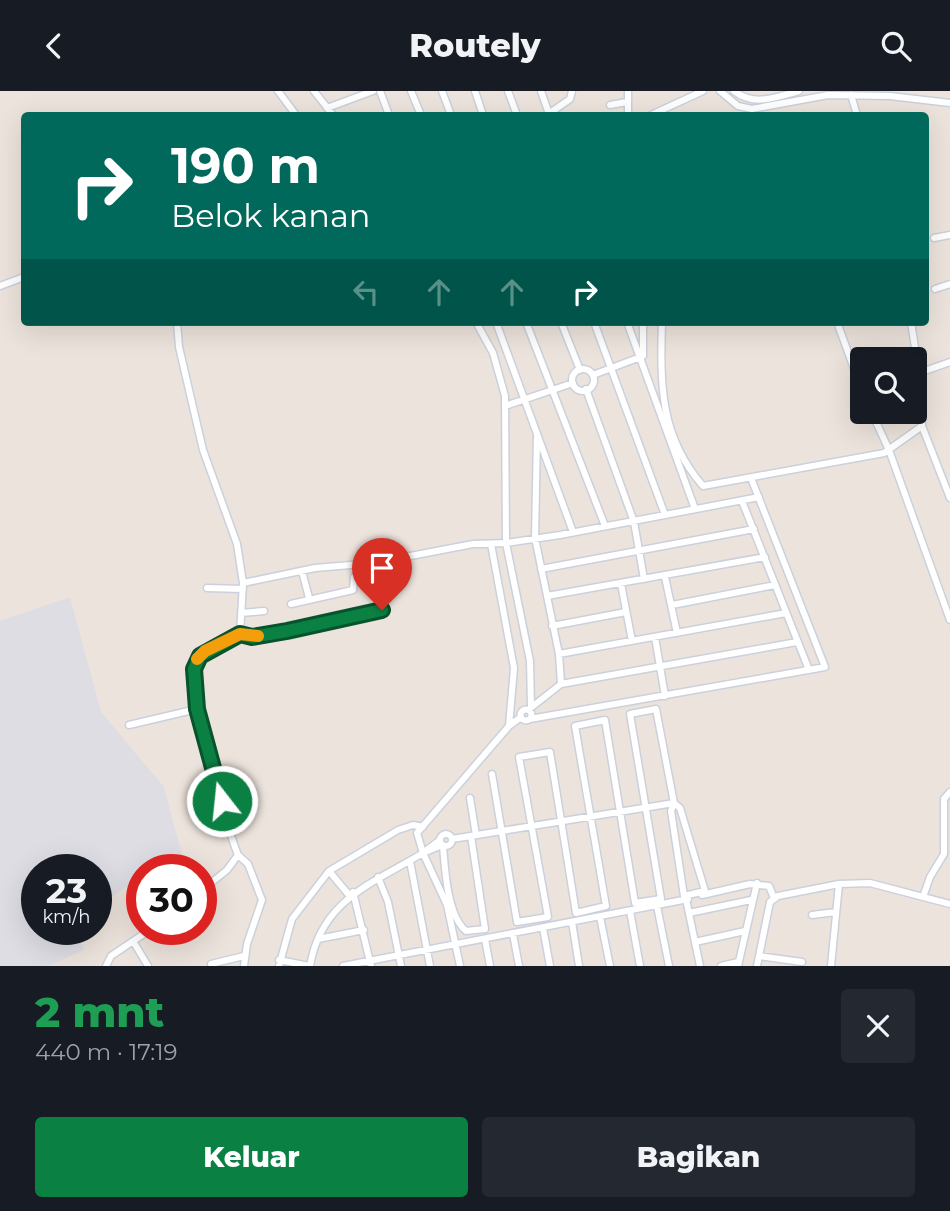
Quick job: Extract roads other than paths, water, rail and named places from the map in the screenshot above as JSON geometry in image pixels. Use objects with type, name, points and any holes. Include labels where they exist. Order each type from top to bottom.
[{"type":"street","points":[[289,91],[279,93],[294,112]]},
{"type":"street","points":[[314,91],[330,112]]},
{"type":"street","points":[[327,108],[373,91]]},
{"type":"street","points":[[380,91],[387,112]]},
{"type":"street","points":[[411,91],[420,112]]},
{"type":"street","points":[[442,91],[450,112]]},
{"type":"street","points":[[475,91],[482,112]]},
{"type":"street","points":[[508,91],[516,112]]},
{"type":"street","points":[[541,91],[547,112]]},
{"type":"street","points":[[552,112],[570,99],[572,91]]},
{"type":"street","points":[[628,91],[628,112]]},
{"type":"street","points":[[658,112],[703,91]]},
{"type":"street","points":[[720,91],[742,108],[754,112],[828,95],[950,103]]},
{"type":"street","points":[[734,91],[748,100],[758,101],[799,91]]},
{"type":"street","points":[[851,95],[856,112]]},
{"type":"street","points":[[610,104],[627,102]]},
{"type":"street","points":[[934,238],[950,235]]},
{"type":"street","points":[[0,286],[21,278]]},
{"type":"street","points":[[935,289],[950,285]]},
{"type":"street","points":[[177,326],[192,409],[211,478],[237,544],[243,586],[240,634]]},
{"type":"street","points":[[479,326],[499,373],[505,395],[506,543],[530,661],[530,719]]},
{"type":"street","points":[[484,334],[496,326]]},
{"type":"street","points":[[497,326],[573,532]]},
{"type":"street","points":[[528,326],[604,526]]},
{"type":"street","points":[[563,326],[580,370]]},
{"type":"street","points":[[595,326],[665,515]]},
{"type":"street","points":[[628,326],[695,509]]},
{"type":"street","points":[[593,375],[640,359],[644,353],[643,326]]},
{"type":"street","points":[[662,326],[661,394],[681,455],[705,487],[889,450],[922,426],[950,498]]},
{"type":"street","points":[[838,326],[850,358]]},
{"type":"street","points":[[912,326],[915,347]]},
{"type":"street","points":[[927,370],[950,362]]},
{"type":"street","points":[[499,373],[514,368]]},
{"type":"street","points":[[587,368],[595,383],[578,391],[572,375],[580,370],[587,368]]},
{"type":"street","points":[[505,406],[573,383]]},
{"type":"street","points":[[586,389],[634,522],[644,579]]},
{"type":"street","points":[[505,395],[522,391]]},
{"type":"street","points":[[877,424],[889,450],[950,620]]},
{"type":"street","points":[[537,435],[535,538],[559,654],[561,684]]},
{"type":"street","points":[[521,717],[525,720],[823,669],[825,665],[751,478]]},
{"type":"street","points":[[207,588],[243,586],[302,571],[374,563],[479,543],[506,543],[545,537],[759,497]]},
{"type":"street","points":[[742,501],[809,670]]},
{"type":"street","points":[[535,518],[545,537]]},
{"type":"street","points":[[541,569],[754,529]]},
{"type":"street","points":[[489,544],[514,668],[509,726]]},
{"type":"street","points":[[547,596],[765,557]]},
{"type":"street","points":[[244,966],[244,956],[262,900],[248,864],[238,855],[197,709],[194,681],[198,658],[205,651],[240,634],[252,637],[382,611],[374,563]]},
{"type":"street","points":[[302,571],[309,598]]},
{"type":"street","points":[[291,604],[353,590],[354,576]]},
{"type":"street","points":[[665,577],[677,633]]},
{"type":"street","points":[[621,584],[632,641]]},
{"type":"street","points":[[672,605],[775,585]]},
{"type":"street","points":[[241,613],[264,611]]},
{"type":"street","points":[[552,626],[626,612]]},
{"type":"street","points":[[559,654],[786,613]]},
{"type":"street","points":[[655,637],[665,696]]},
{"type":"street","points":[[460,966],[447,905],[416,836],[509,726],[521,717],[523,710],[530,708],[561,684],[797,642]]},
{"type":"street","points":[[129,725],[197,709]]},
{"type":"street","points":[[470,798],[473,836],[485,929],[467,931],[453,906],[441,843],[445,834],[452,839],[473,836],[501,831],[532,826],[561,821],[590,816],[620,812],[645,808],[674,803],[680,808],[705,891],[684,896],[671,809],[674,803],[656,709],[630,714],[645,808],[661,899],[635,903],[620,812],[605,720],[575,726],[590,816],[606,906],[576,913],[561,821],[550,752],[519,757],[532,826],[548,917],[517,922],[501,831],[492,774]]},
{"type":"street","points":[[923,897],[930,877],[944,854],[947,811],[944,797],[950,792]]},
{"type":"street","points":[[423,827],[413,825],[398,830],[329,871],[292,919],[279,963],[309,966],[324,925],[351,893],[441,843]]},
{"type":"street","points":[[217,878],[238,855]]},
{"type":"street","points":[[410,861],[430,966]]},
{"type":"street","points":[[329,871],[351,893],[364,930],[370,964]]},
{"type":"street","points":[[378,877],[388,902],[401,966]]},
{"type":"street","points":[[721,966],[738,964],[757,883]]},
{"type":"street","points":[[343,966],[370,964],[399,955],[657,906],[757,883],[769,886],[774,898]]},
{"type":"street","points":[[757,966],[767,909],[774,898],[839,884],[870,883],[950,904]]},
{"type":"street","points":[[831,966],[839,884]]},
{"type":"street","points":[[686,899],[700,966]]},
{"type":"street","points":[[689,913],[751,900]]},
{"type":"street","points":[[657,906],[669,966]]},
{"type":"street","points":[[630,911],[640,966]]},
{"type":"street","points":[[812,915],[836,912]]},
{"type":"street","points":[[600,917],[610,966]]},
{"type":"street","points":[[572,922],[579,966]]},
{"type":"street","points":[[543,928],[550,966]]},
{"type":"street","points":[[318,939],[364,930]]},
{"type":"street","points":[[695,942],[745,931]]},
{"type":"street","points":[[513,934],[519,966]]},
{"type":"street","points":[[485,939],[490,966]]},
{"type":"street","points":[[106,966],[111,956],[127,945]]},
{"type":"street","points":[[135,945],[148,966]]},
{"type":"street","points":[[211,964],[244,956]]},
{"type":"street","points":[[759,956],[802,962]]}]
